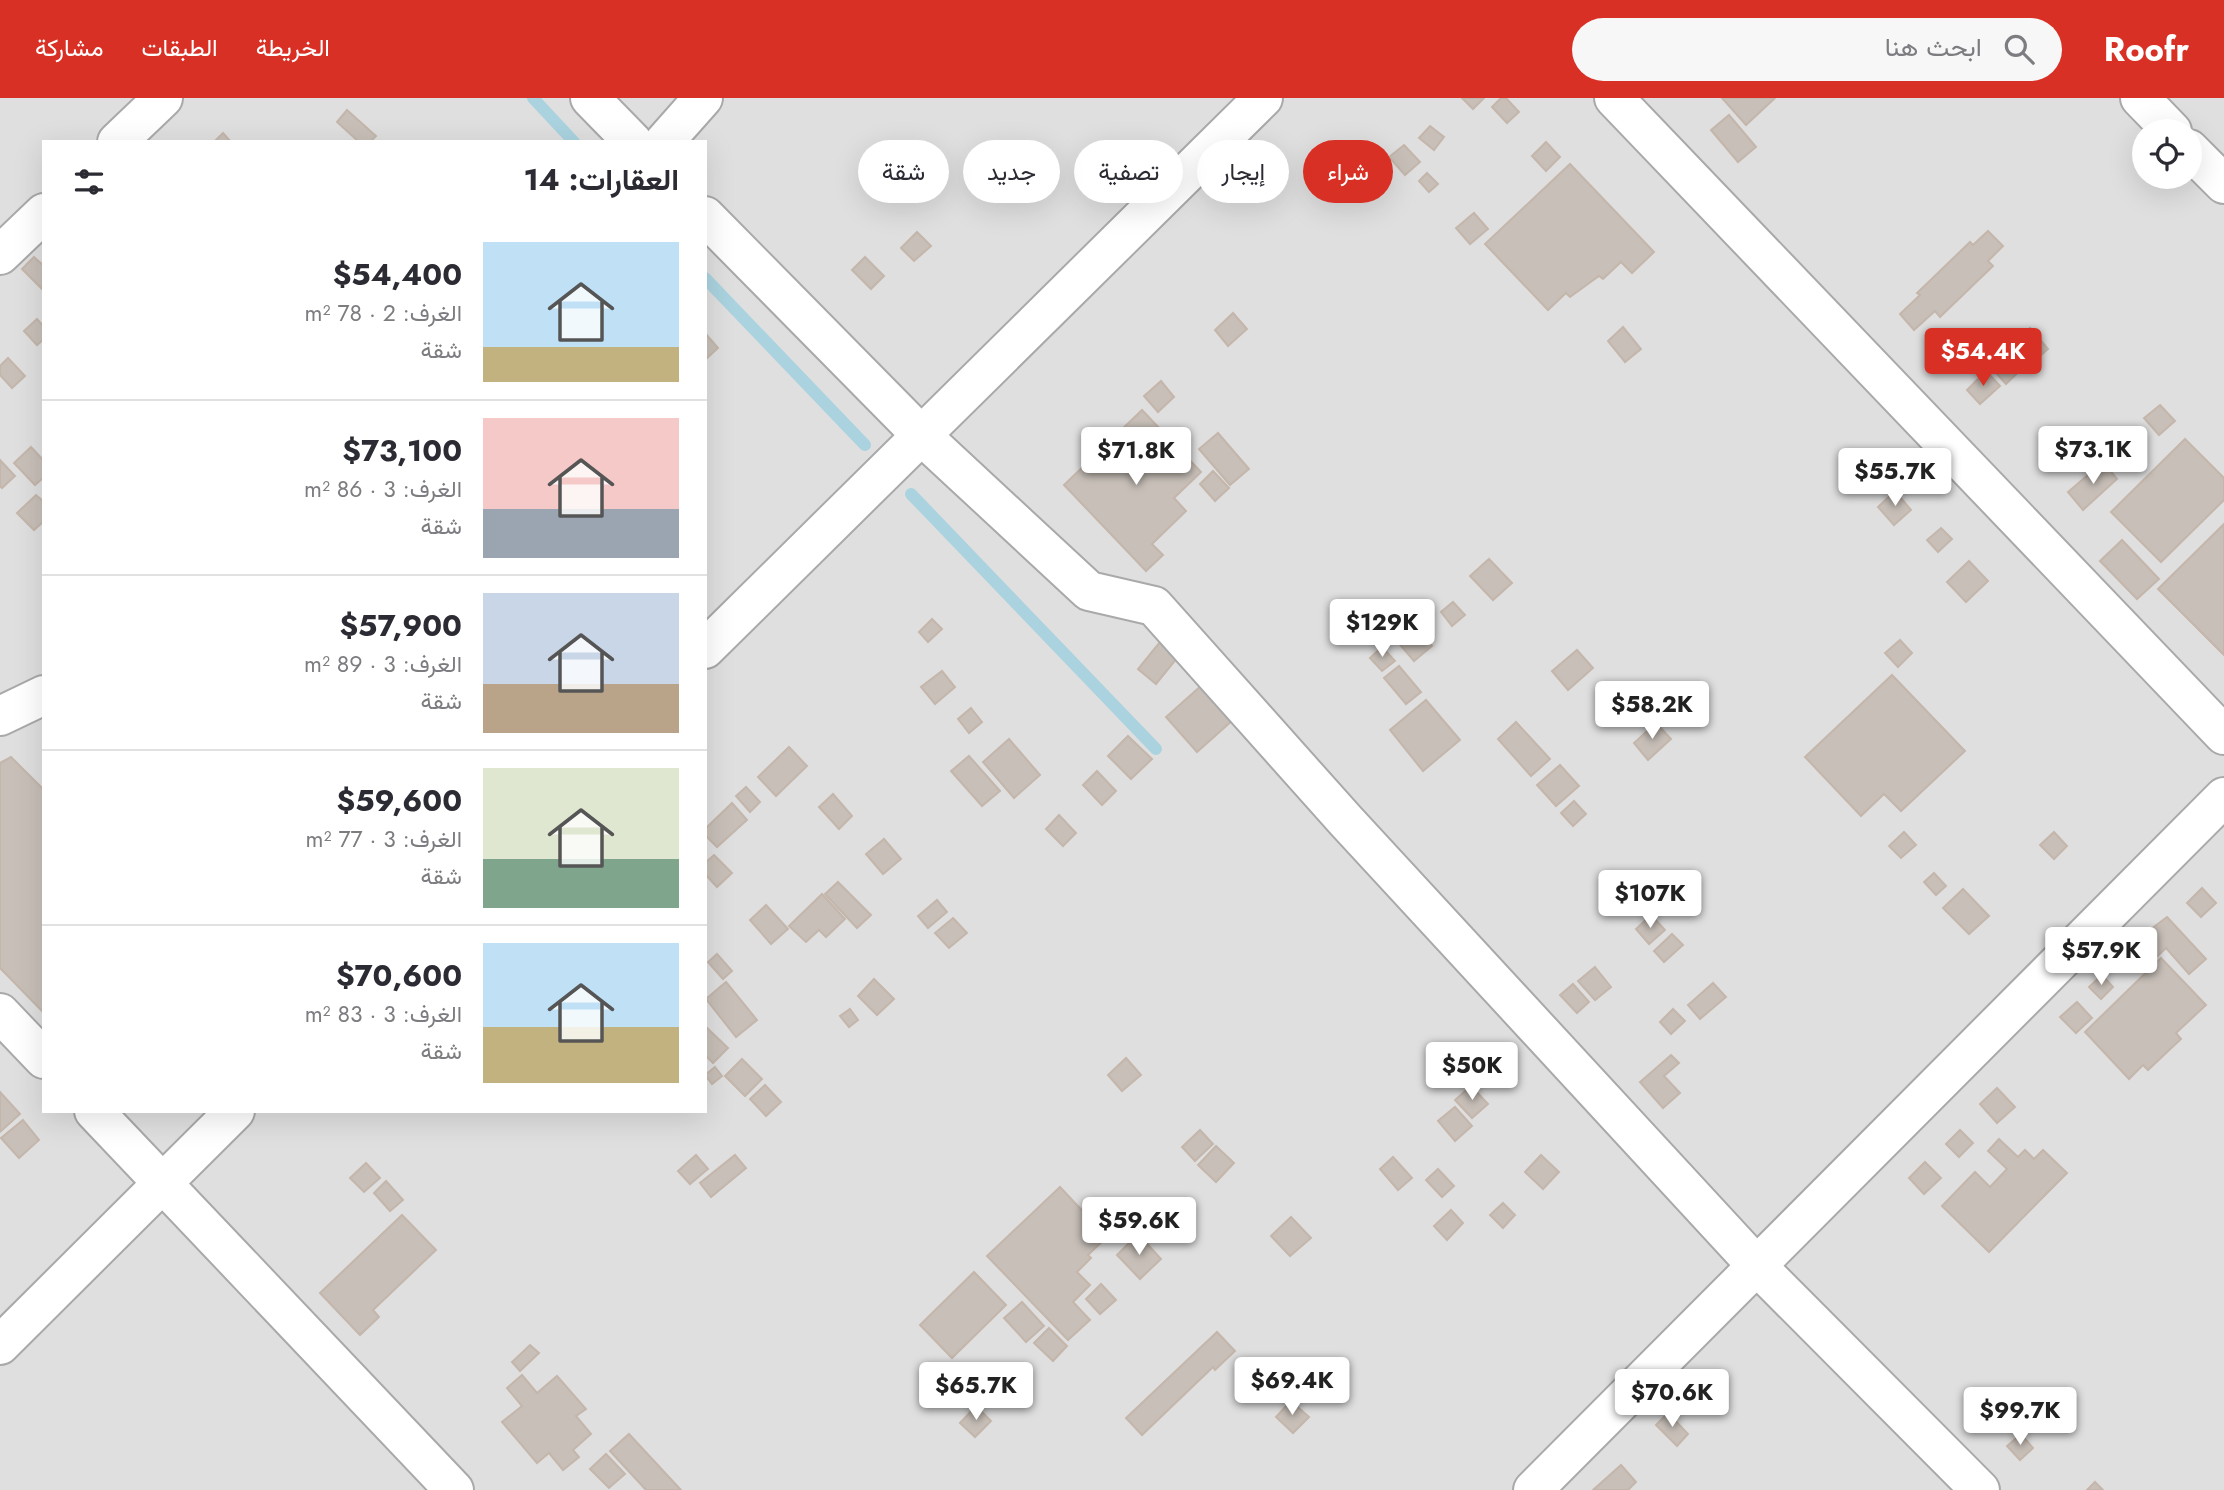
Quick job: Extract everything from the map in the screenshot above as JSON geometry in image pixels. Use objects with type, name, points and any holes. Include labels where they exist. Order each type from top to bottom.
[{"type":"street","points":[[119,140],[163,98]]},
{"type":"street","points":[[590,98],[631,140]]},
{"type":"street","points":[[666,140],[703,98]]},
{"type":"street","points":[[707,647],[1263,98]]},
{"type":"street","points":[[1614,98],[2224,736]]},
{"type":"street","points":[[2140,98],[2160,119]]},
{"type":"street","points":[[2202,162],[2224,184]]},
{"type":"street","points":[[0,255],[42,215]]},
{"type":"street","points":[[707,218],[922,436],[1089,591],[1154,607],[1337,811],[1755,1265],[1979,1490]]},
{"type":"street","points":[[0,716],[42,696]]},
{"type":"street","points":[[1533,1490],[2224,797]]},
{"type":"street","points":[[0,1013],[42,1057]]},
{"type":"street","points":[[96,1113],[454,1490]]},
{"type":"street","points":[[0,1345],[233,1113]]},
{"type":"shaded area","points":[[0,98],[2224,98],[2224,1490],[0,1490]]},
{"type":"building","points":[[1462,98],[1484,98],[1473,109]]},
{"type":"building","points":[[1501,98],[1506,98],[1519,112],[1507,123],[1492,107]]},
{"type":"building","points":[[1722,98],[1775,98],[1746,125]]},
{"type":"building","points":[[347,110],[376,136],[372,140],[357,140],[337,122]]},
{"type":"building","points":[[1729,115],[1756,147],[1738,162],[1711,130]]},
{"type":"building","points":[[1430,126],[1444,137],[1434,150],[1419,138]]},
{"type":"building","points":[[223,133],[229,140],[216,140]]},
{"type":"building","points":[[1546,142],[1560,157],[1546,171],[1532,156]]},
{"type":"building","points":[[1404,145],[1420,162],[1405,175],[1393,162],[1393,154]]},
{"type":"building","points":[[1570,164],[1654,252],[1632,273],[1621,262],[1603,279],[1599,276],[1570,297],[1566,293],[1548,310],[1485,244]]},
{"type":"building","points":[[1427,173],[1438,184],[1429,192],[1419,181]]},
{"type":"building","points":[[1474,213],[1488,229],[1470,244],[1456,228]]},
{"type":"building","points":[[1988,231],[2003,246],[1988,261],[1993,266],[1940,317],[1935,311],[1914,330],[1900,314],[1920,295],[1917,293],[1970,242],[1973,245]]},
{"type":"building","points":[[917,232],[931,246],[914,261],[901,248]]},
{"type":"building","points":[[34,257],[42,264],[42,289],[22,269]]},
{"type":"building","points":[[865,257],[884,276],[871,289],[852,270]]},
{"type":"building","points":[[1233,313],[1247,329],[1228,346],[1215,330]]},
{"type":"building","points":[[37,319],[42,325],[42,341],[37,345],[24,331]]},
{"type":"building","points":[[1623,327],[1641,349],[1625,362],[1608,341]]},
{"type":"building","points":[[2030,328],[2048,349],[2041,355],[2022,335]]},
{"type":"building","points":[[707,335],[718,348],[707,358]]},
{"type":"building","points":[[1944,342],[1955,355],[1943,366],[1931,353]]},
{"type":"building","points":[[2014,342],[2031,360],[2006,384],[1989,365]]},
{"type":"building","points":[[8,358],[25,376],[12,388],[0,375],[0,366]]},
{"type":"building","points":[[1986,371],[2000,386],[1980,404],[1967,390]]},
{"type":"building","points":[[1161,381],[1174,397],[1158,412],[1144,396]]},
{"type":"building","points":[[2160,405],[2175,421],[2159,435],[2144,418]]},
{"type":"building","points":[[1142,410],[1201,472],[1174,498],[1186,511],[1152,544],[1163,555],[1146,571],[1064,485]]},
{"type":"building","points":[[1218,433],[1249,469],[1230,485],[1199,449]]},
{"type":"building","points":[[2185,439],[2224,478],[2224,500],[2161,562],[2111,512]]},
{"type":"building","points":[[31,447],[42,459],[42,479],[35,485],[14,463]]},
{"type":"building","points":[[0,460],[15,476],[2,488],[0,486]]},
{"type":"building","points":[[2103,462],[2117,479],[2083,510],[2068,492]]},
{"type":"building","points":[[1213,471],[1229,488],[1215,501],[1200,484]]},
{"type":"building","points":[[1895,491],[1911,510],[1894,525],[1878,507]]},
{"type":"building","points":[[36,495],[42,500],[42,523],[34,530],[17,513]]},
{"type":"building","points":[[2224,524],[2224,655],[2158,589]]},
{"type":"building","points":[[1941,528],[1952,539],[1938,552],[1927,540]]},
{"type":"building","points":[[2122,540],[2159,579],[2137,599],[2100,561]]},
{"type":"building","points":[[1489,559],[1512,583],[1493,600],[1470,576]]},
{"type":"building","points":[[1969,561],[1988,581],[1966,602],[1947,582]]},
{"type":"building","points":[[1453,602],[1465,615],[1452,626],[1441,612]]},
{"type":"building","points":[[932,619],[942,629],[928,642],[919,632]]},
{"type":"building","points":[[1415,626],[1432,646],[1414,661],[1397,641]]},
{"type":"building","points":[[1900,640],[1912,653],[1898,667],[1885,653]]},
{"type":"building","points":[[1160,642],[1178,657],[1156,684],[1138,669]]},
{"type":"building","points":[[1382,647],[1395,661],[1382,671],[1370,658]]},
{"type":"building","points":[[1577,650],[1593,668],[1568,690],[1552,671]]},
{"type":"building","points":[[1399,666],[1421,692],[1406,704],[1384,678]]},
{"type":"building","points":[[942,671],[955,687],[935,704],[921,687]]},
{"type":"building","points":[[1892,675],[1965,751],[1901,811],[1884,794],[1861,816],[1805,757]]},
{"type":"building","points":[[1202,685],[1233,720],[1197,752],[1166,717]]},
{"type":"building","points":[[1426,700],[1460,740],[1423,771],[1390,730]]},
{"type":"building","points":[[971,708],[982,722],[969,733],[958,719]]},
{"type":"building","points":[[1516,722],[1550,759],[1531,776],[1498,739]]},
{"type":"building","points":[[1656,723],[1671,739],[1648,760],[1634,743]]},
{"type":"building","points":[[1128,736],[1152,759],[1131,779],[1108,756]]},
{"type":"building","points":[[1009,739],[1040,775],[1014,798],[983,762]]},
{"type":"building","points":[[789,747],[807,766],[776,796],[758,777]]},
{"type":"building","points":[[969,756],[1000,791],[982,806],[951,771]]},
{"type":"building","points":[[11,757],[42,788],[42,1011],[0,968],[0,763]]},
{"type":"building","points":[[1560,765],[1579,786],[1556,806],[1537,785]]},
{"type":"building","points":[[1097,771],[1116,791],[1102,805],[1083,785]]},
{"type":"building","points":[[746,787],[760,802],[750,812],[736,796]]},
{"type":"building","points":[[833,794],[852,816],[839,829],[819,807]]},
{"type":"building","points":[[1574,801],[1586,814],[1573,826],[1561,813]]},
{"type":"building","points":[[732,803],[747,820],[717,847],[707,837],[707,827]]},
{"type":"building","points":[[1059,815],[1076,833],[1063,846],[1046,829]]},
{"type":"building","points":[[1904,832],[1916,845],[1901,858],[1889,846]]},
{"type":"building","points":[[2054,832],[2067,846],[2054,859],[2040,845]]},
{"type":"building","points":[[884,839],[901,859],[883,874],[866,854]]},
{"type":"building","points":[[714,855],[732,873],[717,887],[707,876],[707,861]]},
{"type":"building","points":[[1934,873],[1946,886],[1936,895],[1924,882]]},
{"type":"building","points":[[838,882],[871,915],[857,928],[825,894]]},
{"type":"building","points":[[2202,888],[2216,903],[2201,917],[2187,903]]},
{"type":"building","points":[[1963,889],[1989,916],[1969,934],[1943,908]]},
{"type":"building","points":[[822,894],[845,919],[826,937],[819,930],[806,942],[789,926]]},
{"type":"building","points":[[937,900],[947,912],[928,928],[918,916]]},
{"type":"building","points":[[766,905],[788,929],[771,944],[750,920]]},
{"type":"building","points":[[1651,915],[1665,930],[1649,944],[1636,929]]},
{"type":"building","points":[[2167,917],[2206,959],[2189,974],[2166,948],[2149,964],[2131,944]]},
{"type":"building","points":[[953,918],[967,933],[949,948],[935,933]]},
{"type":"building","points":[[1672,934],[1683,945],[1664,962],[1654,951]]},
{"type":"building","points":[[717,954],[732,971],[723,979],[708,962]]},
{"type":"building","points":[[2161,958],[2206,1005],[2176,1033],[2181,1039],[2148,1070],[2143,1065],[2129,1079],[2085,1032]]},
{"type":"building","points":[[1595,967],[1611,987],[1595,1000],[1578,981]]},
{"type":"building","points":[[2102,975],[2113,987],[2101,999],[2089,987]]},
{"type":"building","points":[[874,979],[894,999],[877,1015],[858,996]]},
{"type":"building","points":[[726,982],[757,1020],[736,1037],[707,998]]},
{"type":"building","points":[[1713,983],[1726,997],[1700,1019],[1688,1005]]},
{"type":"building","points":[[1573,984],[1589,1002],[1577,1013],[1560,995]]},
{"type":"building","points":[[2077,1002],[2092,1018],[2076,1033],[2060,1017]]},
{"type":"building","points":[[850,1009],[858,1020],[849,1027],[840,1016]]},
{"type":"building","points":[[1673,1009],[1685,1021],[1671,1034],[1660,1022]]},
{"type":"building","points":[[707,1028],[728,1048],[713,1063],[707,1057]]},
{"type":"building","points":[[1671,1055],[1679,1063],[1664,1076],[1680,1093],[1663,1108],[1640,1082]]},
{"type":"building","points":[[1126,1058],[1141,1075],[1122,1091],[1108,1075]]},
{"type":"building","points":[[742,1059],[762,1079],[745,1096],[725,1076]]},
{"type":"building","points":[[715,1067],[722,1076],[712,1084],[707,1073]]},
{"type":"building","points":[[765,1085],[781,1102],[766,1116],[750,1099]]},
{"type":"building","points":[[1471,1086],[1488,1104],[1472,1118],[1455,1100]]},
{"type":"building","points":[[1997,1088],[2015,1107],[1997,1123],[1980,1104]]},
{"type":"building","points":[[0,1092],[20,1114],[0,1132]]},
{"type":"building","points":[[1455,1107],[1472,1126],[1455,1141],[1438,1121]]},
{"type":"building","points":[[23,1120],[39,1140],[19,1158],[1,1138]]},
{"type":"building","points":[[1200,1130],[1213,1144],[1195,1161],[1182,1147]]},
{"type":"building","points":[[1960,1130],[1973,1143],[1959,1157],[1946,1144]]},
{"type":"building","points":[[1999,1139],[2018,1157],[2025,1150],[2034,1159],[2043,1150],[2067,1173],[1989,1252],[1942,1206],[1975,1172],[1990,1187],[2007,1169],[1988,1151]]},
{"type":"building","points":[[1216,1146],[1234,1163],[1216,1182],[1198,1165]]},
{"type":"building","points":[[696,1155],[708,1169],[690,1184],[678,1171]]},
{"type":"building","points":[[735,1155],[746,1168],[711,1197],[700,1183]]},
{"type":"building","points":[[1541,1155],[1559,1172],[1543,1189],[1525,1172]]},
{"type":"building","points":[[1393,1157],[1412,1178],[1398,1190],[1380,1169]]},
{"type":"building","points":[[1925,1162],[1941,1178],[1924,1194],[1909,1178]]},
{"type":"building","points":[[366,1163],[380,1178],[364,1192],[350,1178]]},
{"type":"building","points":[[1438,1169],[1454,1186],[1442,1197],[1426,1180]]},
{"type":"building","points":[[386,1181],[403,1200],[390,1211],[374,1193]]},
{"type":"building","points":[[1060,1187],[1107,1237],[1088,1255],[1091,1258],[1077,1272],[1090,1285],[1073,1302],[1090,1320],[1068,1340],[987,1256]]},
{"type":"building","points":[[1503,1203],[1515,1215],[1503,1228],[1490,1215]]},
{"type":"building","points":[[1451,1210],[1463,1223],[1447,1240],[1434,1226]]},
{"type":"building","points":[[402,1215],[436,1250],[373,1310],[379,1317],[360,1335],[320,1293]]},
{"type":"building","points":[[1291,1217],[1311,1238],[1290,1256],[1271,1236]]},
{"type":"building","points":[[1138,1234],[1161,1259],[1140,1279],[1117,1255]]},
{"type":"building","points":[[974,1272],[1006,1305],[952,1358],[920,1325]]},
{"type":"building","points":[[1101,1284],[1116,1300],[1100,1314],[1086,1299]]},
{"type":"building","points":[[1022,1302],[1044,1326],[1026,1342],[1004,1318]]},
{"type":"building","points":[[1049,1328],[1067,1346],[1053,1361],[1034,1343]]},
{"type":"building","points":[[1217,1332],[1235,1351],[1215,1370],[1213,1367],[1142,1435],[1126,1418]]},
{"type":"building","points":[[530,1345],[539,1353],[520,1371],[512,1362]]},
{"type":"building","points":[[1259,1370],[1274,1388],[1260,1401],[1243,1385]]},
{"type":"building","points":[[1021,1374],[1031,1385],[1020,1397],[1009,1387]]},
{"type":"building","points":[[522,1375],[537,1393],[557,1376],[586,1409],[576,1416],[591,1434],[573,1450],[579,1457],[563,1470],[549,1453],[537,1463],[502,1422],[522,1406],[507,1388]]},
{"type":"building","points":[[1291,1401],[1309,1417],[1293,1433],[1276,1417]]},
{"type":"building","points":[[2046,1403],[2057,1415],[2045,1428],[2033,1416]]},
{"type":"building","points":[[976,1406],[991,1421],[975,1437],[960,1423]]},
{"type":"building","points":[[1668,1413],[1688,1434],[1677,1446],[1656,1425]]},
{"type":"building","points":[[629,1434],[681,1490],[646,1490],[610,1451]]},
{"type":"building","points":[[2021,1434],[2033,1448],[2020,1460],[2007,1446]]},
{"type":"building","points":[[606,1454],[625,1474],[609,1488],[590,1469]]},
{"type":"building","points":[[1621,1465],[1636,1482],[1628,1490],[1593,1490]]},
{"type":"building","points":[[2095,1482],[2103,1490],[2087,1490]]},
{"type":"waterway","points":[[533,98],[572,140]]},
{"type":"waterway","points":[[707,280],[865,445]]},
{"type":"waterway","points":[[911,494],[1156,749]]}]
